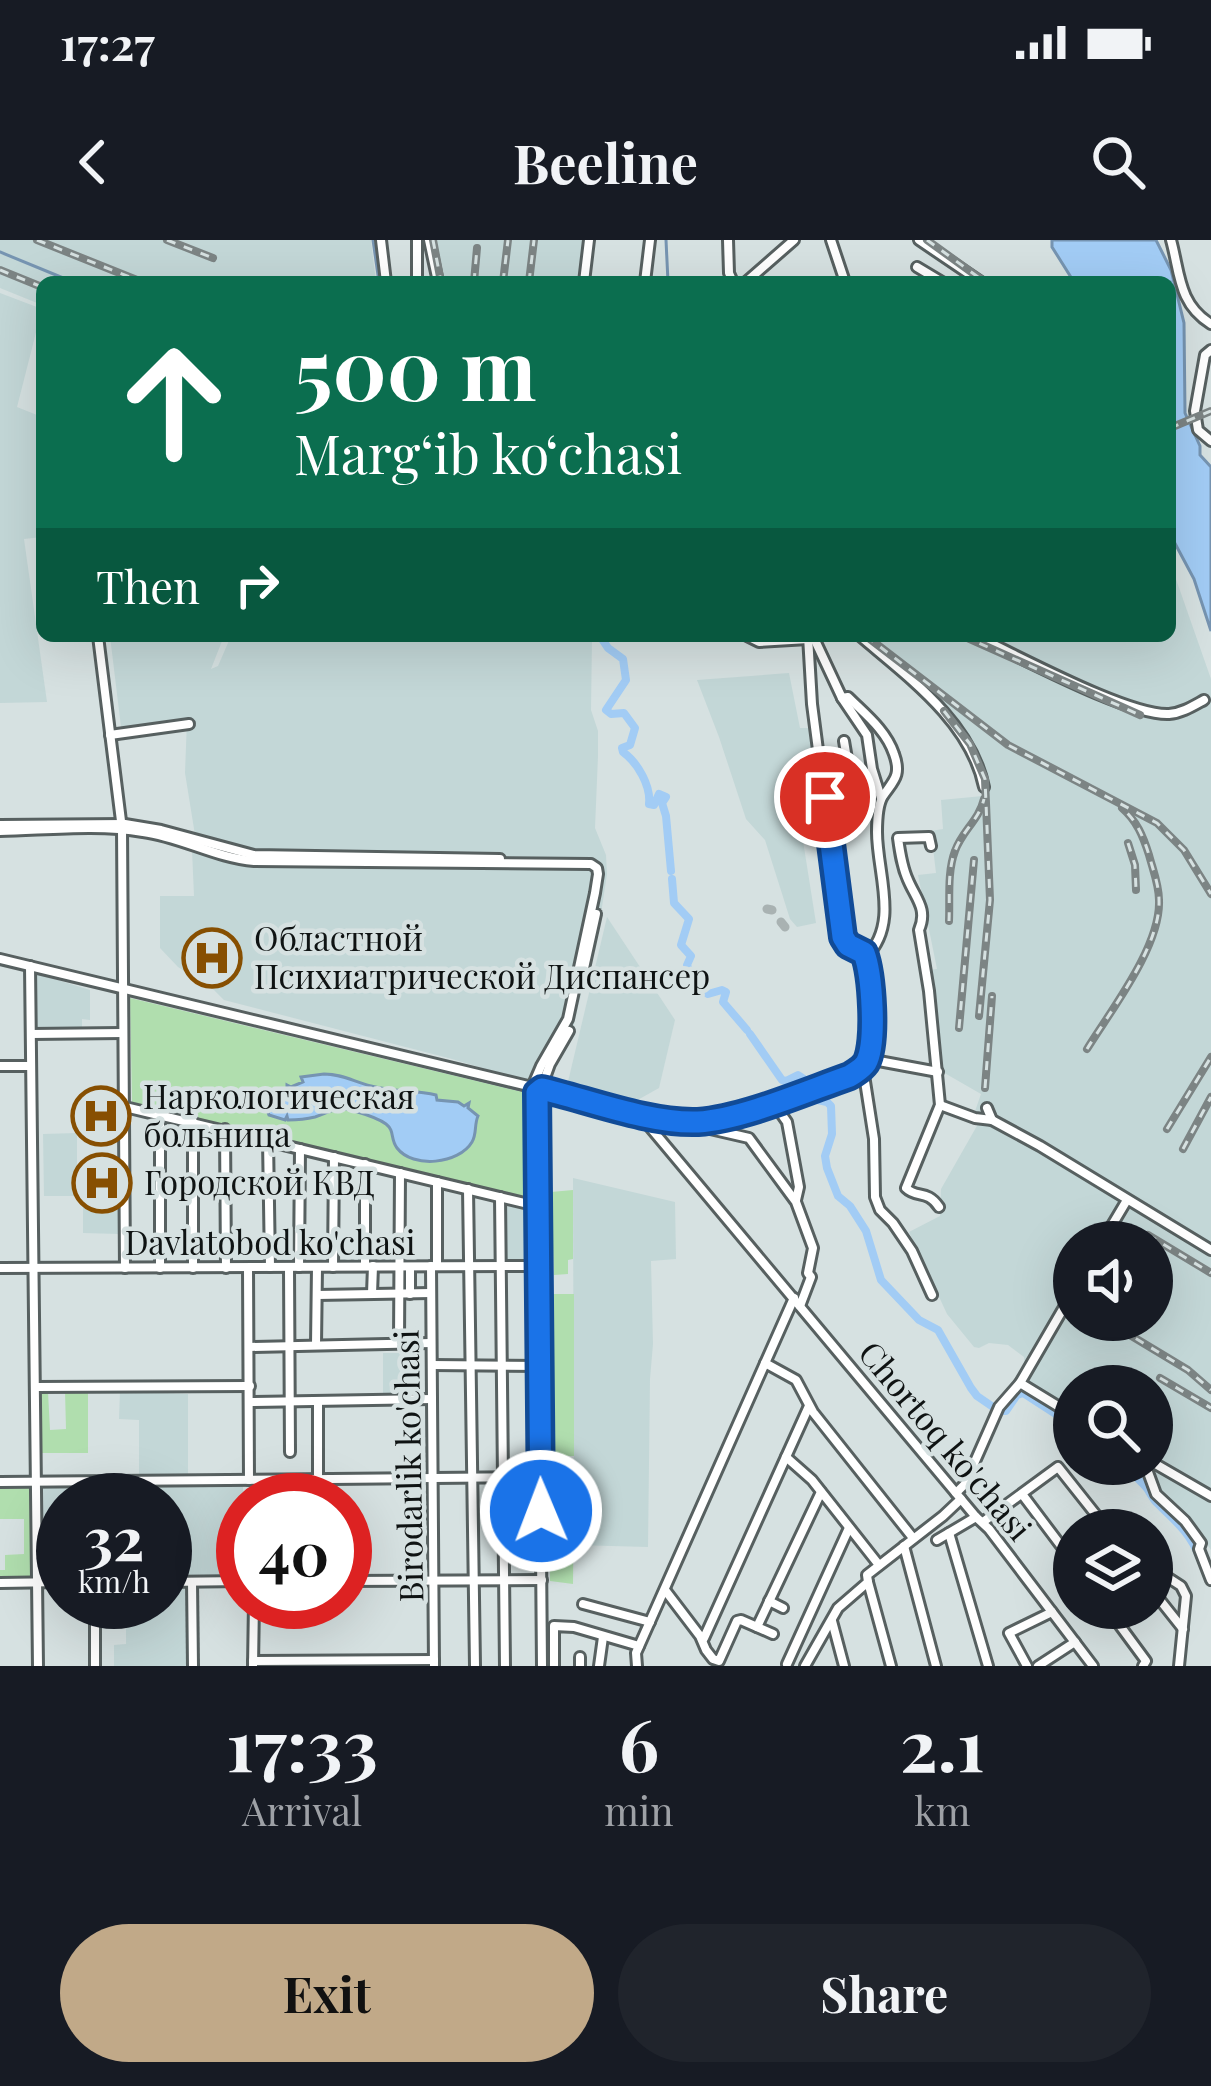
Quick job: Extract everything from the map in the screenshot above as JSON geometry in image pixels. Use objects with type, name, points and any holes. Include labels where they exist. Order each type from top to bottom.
[{"type":"street","points":[[381,240],[385,276]]},
{"type":"street","points":[[417,240],[417,276]]},
{"type":"street","points":[[429,240],[437,276]]},
{"type":"street","points":[[585,276],[590,240]]},
{"type":"street","points":[[646,276],[650,240]]},
{"type":"street","points":[[728,240],[730,276]]},
{"type":"street","points":[[753,276],[794,240]]},
{"type":"street","points":[[831,240],[843,276]]},
{"type":"street","points":[[919,240],[972,276]]},
{"type":"street","points":[[1171,240],[1180,283],[1198,316],[1211,322]]},
{"type":"street","points":[[917,268],[931,276]]},
{"type":"street","points":[[1211,350],[1204,355],[1195,411],[1198,430],[1211,441]]},
{"type":"street","points":[[101,642],[123,825],[125,1268]]},
{"type":"street","points":[[0,959],[661,1118],[702,1121],[807,1091],[861,1069],[868,1059],[871,1016],[866,957],[843,937],[812,704],[810,642]]},
{"type":"street","points":[[813,642],[867,735],[881,798],[877,833],[884,922],[878,943],[866,957]]},
{"type":"street","points":[[867,642],[946,715],[968,743],[984,788]]},
{"type":"street","points":[[988,642],[1104,696],[1155,713],[1182,712],[1204,700]]},
{"type":"street","points":[[842,698],[848,697],[882,731],[894,754],[897,775],[881,798]]},
{"type":"street","points":[[112,736],[189,727]]},
{"type":"street","points":[[844,741],[852,789]]},
{"type":"street","points":[[825,797],[877,787]]},
{"type":"street","points":[[123,825],[246,860],[597,864]]},
{"type":"street","points":[[0,828],[123,825],[180,834],[245,854],[592,860],[598,874],[593,917],[573,1022],[537,1090]]},
{"type":"street","points":[[931,846],[929,837],[898,838],[901,863],[923,910],[920,930],[940,1105],[905,1188],[933,1198],[939,1207]]},
{"type":"street","points":[[401,863],[425,856]]},
{"type":"street","points":[[542,1666],[537,1090],[541,1066],[568,1019],[585,956]]},
{"type":"street","points":[[0,1482],[36,1482],[30,969]]},
{"type":"street","points":[[31,1034],[123,1033]]},
{"type":"street","points":[[868,1059],[938,1072]]},
{"type":"street","points":[[0,1066],[31,1066]]},
{"type":"street","points":[[861,1069],[874,1139],[875,1197],[912,1251],[932,1295]]},
{"type":"street","points":[[545,1076],[560,1093]]},
{"type":"street","points":[[773,1102],[787,1122],[799,1187],[796,1202]]},
{"type":"street","points":[[940,1105],[988,1120],[1211,1250]]},
{"type":"street","points":[[125,1107],[538,1207]]},
{"type":"street","points":[[987,1108],[988,1120]]},
{"type":"street","name":"Chortoq ko'chasi","points":[[638,1113],[979,1520],[1094,1666]]},
{"type":"street","points":[[160,1114],[160,1268]]},
{"type":"street","points":[[655,1130],[653,1122],[661,1118]]},
{"type":"street","points":[[702,1121],[710,1129],[767,1141]]},
{"type":"street","points":[[193,1268],[194,1122]]},
{"type":"street","points":[[225,1129],[226,1268]]},
{"type":"street","points":[[637,1666],[639,1646],[765,1363],[812,1277],[808,1273],[813,1248],[796,1202],[749,1138]]},
{"type":"street","points":[[268,1140],[270,1268]]},
{"type":"street","points":[[290,1452],[300,1148]]},
{"type":"street","points":[[333,1267],[334,1156]]},
{"type":"street","points":[[365,1164],[372,1294]]},
{"type":"street","points":[[399,1343],[405,1294],[400,1173]]},
{"type":"street","name":"Birodarlik ko'chasi","points":[[434,1663],[431,1293],[437,1182]]},
{"type":"street","points":[[468,1189],[475,1666]]},
{"type":"street","points":[[500,1197],[506,1666]]},
{"type":"street","points":[[1114,1221],[1127,1200]]},
{"type":"street","name":"Davlatobod ko'chasi","points":[[0,1268],[539,1266]]},
{"type":"street","points":[[316,1345],[317,1267]]},
{"type":"street","points":[[248,1268],[249,1473]]},
{"type":"street","points":[[317,1294],[431,1293]]},
{"type":"street","points":[[891,1666],[867,1575],[943,1516],[958,1496],[999,1407],[1053,1326]]},
{"type":"street","points":[[249,1347],[431,1342]]},
{"type":"street","points":[[765,1363],[796,1380],[809,1406],[913,1538]]},
{"type":"street","points":[[432,1365],[540,1366]]},
{"type":"street","points":[[1019,1383],[1053,1403]]},
{"type":"street","points":[[35,1387],[250,1386]]},
{"type":"street","points":[[250,1402],[432,1400]]},
{"type":"street","points":[[318,1402],[318,1473]]},
{"type":"street","points":[[703,1640],[809,1406]]},
{"type":"street","points":[[785,1457],[821,1492],[879,1565]]},
{"type":"street","points":[[937,1540],[1022,1494],[1055,1468],[1060,1468],[1092,1509]]},
{"type":"street","points":[[1173,1476],[1211,1496]]},
{"type":"street","points":[[372,1478],[541,1477]]},
{"type":"street","points":[[1154,1485],[1156,1494],[1201,1543],[1211,1580]]},
{"type":"street","points":[[757,1627],[821,1492]]},
{"type":"street","points":[[1022,1494],[1053,1535]]},
{"type":"street","points":[[787,1664],[849,1528]]},
{"type":"street","points":[[949,1534],[988,1666]]},
{"type":"street","points":[[904,1546],[937,1666]]},
{"type":"street","points":[[372,1580],[542,1580]]},
{"type":"street","points":[[193,1666],[192,1582],[216,1582]]},
{"type":"street","points":[[806,1666],[831,1619],[868,1582]]},
{"type":"street","points":[[0,1583],[36,1583]]},
{"type":"street","points":[[1173,1583],[1184,1592],[1179,1666]]},
{"type":"street","points":[[664,1590],[718,1663],[737,1621],[772,1634]]},
{"type":"street","points":[[769,1601],[783,1608]]},
{"type":"street","points":[[583,1604],[650,1622]]},
{"type":"street","points":[[1028,1666],[1009,1634],[1052,1612]]},
{"type":"street","points":[[1173,1616],[1183,1629]]},
{"type":"street","points":[[831,1619],[844,1666]]},
{"type":"street","points":[[554,1666],[554,1626],[574,1627],[639,1646]]},
{"type":"street","points":[[38,1629],[38,1666]]},
{"type":"street","points":[[95,1629],[95,1666]]},
{"type":"street","points":[[254,1629],[253,1663],[434,1663]]},
{"type":"street","points":[[1123,1629],[1146,1661],[1143,1666]]},
{"type":"street","points":[[599,1666],[603,1637]]},
{"type":"street","points":[[1037,1666],[1076,1642]]},
{"type":"shaded area","points":[[0,240],[371,240],[375,276],[36,276],[36,303],[0,288]]},
{"type":"shaded area","points":[[435,240],[586,240],[582,276],[443,276]]},
{"type":"shaded area","points":[[0,293],[36,307],[36,333],[17,407],[36,415],[36,538],[24,539],[47,702],[0,703]]},
{"type":"shaded area","points":[[1176,579],[1211,679],[1211,1550],[1153,1485],[1173,1485],[1173,1365],[1053,1365],[1053,1400],[1027,1385],[1024,1357],[1008,1345],[974,1347],[947,1314],[909,1232],[940,1216],[941,1189],[978,1124],[972,1120],[981,1094],[941,1071],[929,970],[937,969],[918,875],[936,873],[931,831],[943,829],[941,800],[983,796],[986,785],[967,740],[870,642],[971,642],[985,649],[988,642],[1176,642]]},
{"type":"shaded area","points":[[111,642],[222,642],[211,669],[218,666],[228,642],[592,642],[591,710],[598,731],[595,828],[606,855],[607,874],[572,1032],[540,1085],[224,1000],[178,967],[160,948],[160,896],[194,896],[195,835],[185,773],[187,720],[121,727]]},
{"type":"shaded area","points":[[789,673],[800,728],[811,728],[819,803],[800,822],[816,923],[797,927],[790,919],[765,840],[746,819],[697,680]]},
{"type":"shaded area","points":[[607,917],[675,1020],[659,1088],[634,1102],[567,1086]]},
{"type":"shaded area","points":[[35,973],[90,990],[90,1020],[82,1019],[82,1030],[36,1031]]},
{"type":"shaded area","name":"Наркологическая больница","points":[[97,1091],[120,1091],[120,1134],[83,1134],[83,1099],[96,1097]]},
{"type":"shaded area","points":[[77,1133],[77,1196],[44,1196],[43,1134]]},
{"type":"shaded area","name":"Городской КВД","points":[[121,1164],[120,1234],[83,1233],[83,1166]]},
{"type":"shaded area","points":[[573,1178],[675,1202],[676,1259],[651,1261],[648,1547],[574,1545]]},
{"type":"shaded area","points":[[504,1206],[531,1208],[531,1261],[503,1261]]},
{"type":"shaded area","points":[[383,1353],[422,1353],[422,1398],[383,1398]]},
{"type":"shaded area","points":[[120,1391],[188,1394],[188,1473],[139,1473],[139,1420],[119,1419]]},
{"type":"shaded area","points":[[216,1482],[216,1579],[192,1580],[192,1483]]},
{"type":"shaded area","points":[[126,1629],[190,1629],[191,1666],[114,1666],[114,1645],[126,1644]]},
{"type":"green space","points":[[130,998],[531,1094],[532,1200],[132,1102]]},
{"type":"green space","points":[[573,1190],[573,1259],[568,1260],[568,1274],[554,1275],[551,1192]]},
{"type":"green space","points":[[553,1294],[574,1294],[574,1456],[553,1456],[550,1445],[549,1307]]},
{"type":"green space","points":[[65,1391],[88,1392],[88,1453],[39,1453],[39,1392],[48,1392],[50,1430],[66,1429]]},
{"type":"green space","points":[[551,1461],[564,1461],[564,1479],[574,1479],[573,1584],[550,1581]]},
{"type":"green space","points":[[0,1488],[30,1488],[30,1576],[0,1577],[5,1555],[24,1554],[24,1519],[0,1519]]},
{"type":"water","points":[[1052,240],[1156,240],[1172,276],[1070,276]]},
{"type":"water","points":[[1176,290],[1184,323],[1185,413],[1200,455],[1211,467],[1211,631],[1194,579],[1176,545]]},
{"type":"water","points":[[324,1074],[379,1088],[436,1095],[437,1100],[464,1106],[469,1103],[468,1108],[478,1116],[474,1139],[457,1155],[424,1161],[404,1155],[386,1124],[359,1112],[332,1110],[291,1120],[269,1115],[265,1094],[272,1096],[287,1085],[303,1082],[301,1077]]},
{"type":"waterway","points":[[373,240],[378,276]]},
{"type":"waterway","points":[[666,240],[668,276]]},
{"type":"waterway","points":[[0,252],[58,276]]},
{"type":"waterway","points":[[604,642],[623,659],[626,680],[606,710],[624,713],[635,728],[630,745],[622,748],[642,775],[649,804],[654,805],[659,794],[666,797],[662,803],[671,871]]},
{"type":"waterway","points":[[672,879],[674,903],[689,919],[681,945],[691,956],[687,965],[696,987],[708,994],[726,992],[723,1002],[747,1030]]},
{"type":"waterway","points":[[15,966],[530,1092]]},
{"type":"waterway","points":[[750,1034],[782,1080],[798,1075],[804,1079],[808,1098],[831,1106],[827,1168],[838,1196],[866,1231],[881,1280],[919,1320],[938,1330],[971,1388],[993,1407]]},
{"type":"waterway","points":[[1001,1411],[1023,1393],[1053,1412]]},
{"type":"waterway","points":[[1144,1485],[1186,1533],[1199,1556]]},
{"type":"taxiway","points":[[767,909],[772,910]]},
{"type":"taxiway","points":[[781,922],[785,927]]},
{"type":"railway","points":[[37,240],[127,276]]},
{"type":"railway","points":[[167,240],[213,258]]},
{"type":"railway","points":[[433,240],[440,276]]},
{"type":"railway","points":[[504,276],[508,240]]},
{"type":"railway","points":[[530,276],[534,240]]},
{"type":"railway","points":[[927,240],[977,276]]},
{"type":"railway","points":[[475,276],[477,248]]},
{"type":"railway","points":[[0,270],[36,285]]},
{"type":"railway","points":[[1176,426],[1211,411]]},
{"type":"railway","points":[[874,642],[1008,745],[1157,823],[1184,850],[1211,894]]},
{"type":"railway","points":[[976,642],[1140,715]]},
{"type":"railway","points":[[944,711],[970,744],[985,779],[990,900],[979,1016]]},
{"type":"railway","points":[[949,921],[952,859],[984,799]]},
{"type":"railway","points":[[1087,1049],[1133,977],[1157,918],[1158,889],[1149,855],[1139,829],[1122,808]]},
{"type":"railway","points":[[1128,843],[1136,890]]},
{"type":"railway","points":[[959,1028],[974,860]]},
{"type":"railway","points":[[985,1088],[992,996]]},
{"type":"railway","points":[[1167,1129],[1211,1057]]},
{"type":"railway","points":[[1183,1149],[1211,1097]]},
{"type":"railway","points":[[1173,1250],[1211,1273]]},
{"type":"railway","points":[[1140,1341],[1211,1390]]},
{"type":"railway","points":[[1173,1386],[1211,1408]]},
{"type":"place","name":"Областной Психиатрической Диспансер","points":[[212,958]]},
{"type":"place","name":"Наркологическая больница","points":[[101,1116]]},
{"type":"place","name":"Городской КВД","points":[[102,1183]]},
{"type":"route","points":[[541,1511],[537,1093],[542,1089],[696,1122],[737,1114],[861,1069],[868,1059],[870,1040],[868,968],[864,953],[843,937],[825,797]]}]
